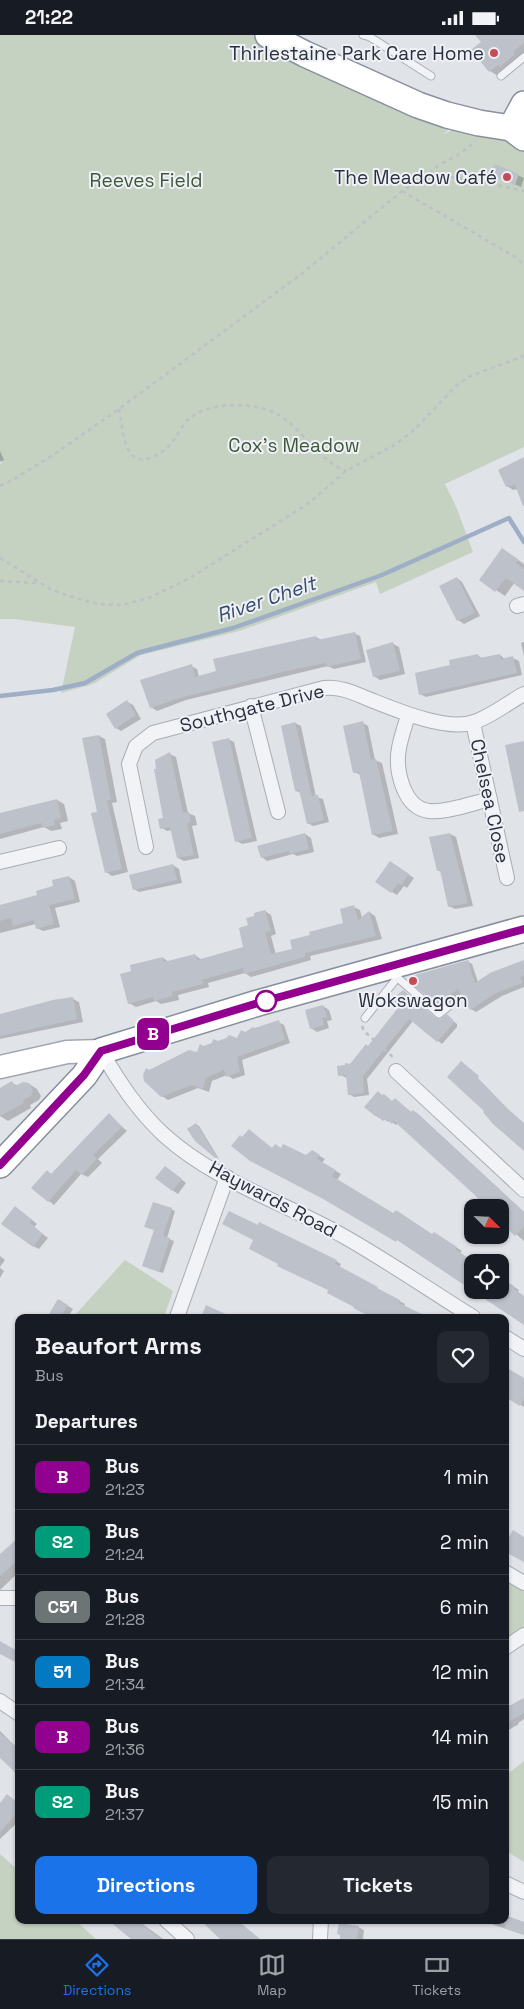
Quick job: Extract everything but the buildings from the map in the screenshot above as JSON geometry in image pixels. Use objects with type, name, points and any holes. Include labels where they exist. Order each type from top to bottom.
[{"type":"highway","points":[[268,35],[305,54],[418,105],[455,117],[518,133],[524,104]]},
{"type":"highway","points":[[0,1165],[84,1075],[101,1051],[239,1008],[391,972],[524,929]]},
{"type":"main road","points":[[0,1067],[67,1052],[101,1051]]},
{"type":"street","name":"Southgate Drive","points":[[146,847],[129,770],[130,757],[136,746],[141,740],[153,733],[251,706],[331,687],[346,690],[408,715],[440,723],[474,723]]},
{"type":"street","points":[[474,723],[524,694]]},
{"type":"street","points":[[251,706],[278,811]]},
{"type":"street","points":[[408,715],[400,739],[398,760],[401,780],[414,805],[425,810],[438,811],[490,799]]},
{"type":"street","name":"Chelsea Close","points":[[474,723],[507,878]]},
{"type":"street","points":[[0,862],[59,848]]},
{"type":"street","name":"Haywards Road","points":[[101,1051],[122,1087],[164,1135],[189,1155],[227,1177],[345,1237],[469,1314]]},
{"type":"street","points":[[396,1071],[524,1189]]},
{"type":"street","points":[[178,1314],[227,1177]]},
{"type":"street","points":[[509,1340],[524,1349]]},
{"type":"street","points":[[509,1574],[524,1583]]},
{"type":"street","points":[[0,1598],[15,1598]]},
{"type":"street","points":[[509,1645],[524,1635]]},
{"type":"street","points":[[0,1701],[15,1711]]},
{"type":"street","points":[[509,1885],[524,1892]]},
{"type":"street","points":[[170,1924],[187,1939]]},
{"type":"street","points":[[320,1939],[321,1924]]},
{"type":"lane","points":[[363,35],[370,37],[431,76]]},
{"type":"lane","points":[[501,76],[524,57]]},
{"type":"lane","points":[[365,1018],[391,972],[439,1014],[448,1007]]},
{"type":"path","points":[[0,486],[53,455],[119,409],[300,275],[402,191],[424,178],[439,165],[458,155],[477,140]]},
{"type":"path","points":[[424,178],[451,177],[524,191]]},
{"type":"path","points":[[402,191],[517,258],[524,265]]},
{"type":"path","points":[[0,558],[52,590],[98,604],[123,605],[151,597],[190,578],[309,503],[346,471],[385,451],[414,430],[456,385],[468,377],[524,356]]},
{"type":"path","points":[[119,409],[128,450],[139,459],[151,457],[163,451],[170,445],[187,420],[203,411],[215,407],[240,405],[263,408],[280,415],[302,433],[320,454],[337,468],[346,471]]},
{"type":"path","points":[[0,581],[40,583]]},
{"type":"path","points":[[365,1018],[362,1028],[394,1057],[396,1071]]},
{"type":"green space","name":"Cox's Meadow","points":[[0,35],[268,35],[459,119],[443,135],[467,122],[524,137],[524,447],[445,484],[457,509],[473,552],[380,594],[376,582],[239,631],[141,655],[93,684],[61,693],[75,627],[15,619],[0,619],[0,464],[2,463],[0,459]]},
{"type":"green space","points":[[125,1260],[173,1291],[165,1314],[76,1314]]},
{"type":"green space","points":[[509,1574],[524,1583],[524,1635],[511,1643],[509,1640]]},
{"type":"green space","points":[[524,1761],[524,1862],[509,1853],[509,1773]]},
{"type":"green space","points":[[0,1854],[15,1867],[15,1924],[79,1924],[96,1939],[0,1939]]},
{"type":"waterway","name":"River Chelt","points":[[0,696],[53,690],[85,683],[137,653],[233,628],[382,575],[509,518],[524,542]]},
{"type":"bus line","name":"B","points":[[0,1165],[84,1075],[101,1051],[125,1042],[258,1003],[524,929]]},
{"type":"place","name":"Thirlestaine Park Care Home","points":[[494,53]]},
{"type":"place","name":"The Meadow Café","points":[[507,177]]},
{"type":"place","name":"Wokswagon","points":[[413,981]]},
{"type":"park label","name":"Reeves Field","points":[[146,180]]}]
